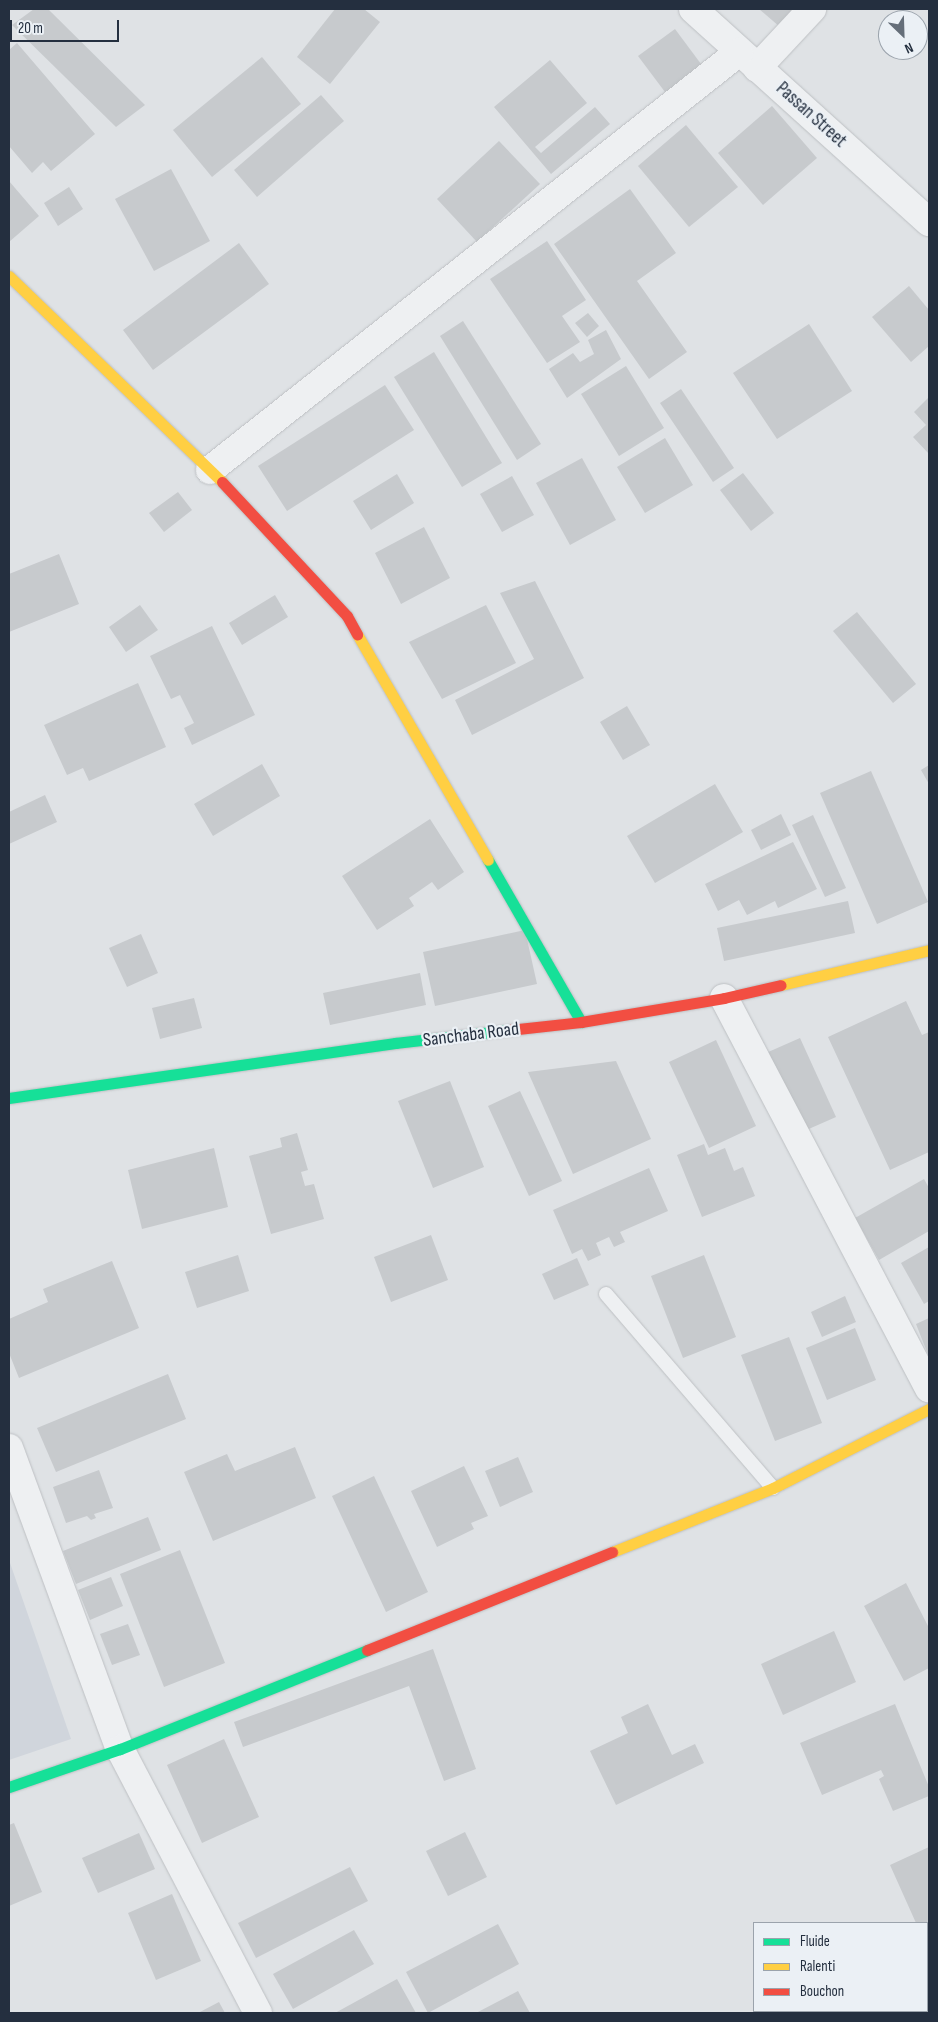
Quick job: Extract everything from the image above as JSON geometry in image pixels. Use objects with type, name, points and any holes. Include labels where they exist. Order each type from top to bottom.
[{"type":"street","name":"Passan Street","points":[[693,9],[929,222]]},
{"type":"street","points":[[210,470],[748,60],[812,9]]},
{"type":"street","points":[[9,276],[210,470],[347,616],[581,1022]]},
{"type":"street","name":"Sanchaba Road","points":[[9,1098],[395,1043],[581,1022],[724,998],[929,950]]},
{"type":"street","points":[[724,998],[929,1389]]},
{"type":"street","points":[[9,1787],[120,1749],[773,1488],[929,1408]]},
{"type":"street","points":[[9,1448],[120,1749],[258,2013]]},
{"type":"lane","points":[[606,1294],[773,1488]]},
{"type":"shaded area","points":[[9,1560],[71,1739],[9,1760]]},
{"type":"building","points":[[34,9],[48,9],[145,105],[116,127],[12,25]]},
{"type":"building","points":[[335,9],[364,9],[380,22],[330,84],[297,57]]},
{"type":"building","points":[[759,9],[796,9],[780,27]]},
{"type":"building","points":[[675,29],[707,72],[671,100],[638,56]]},
{"type":"building","points":[[17,43],[95,134],[51,171],[43,162],[32,173],[9,146],[9,50]]},
{"type":"building","points":[[262,57],[301,104],[212,177],[173,130]]},
{"type":"building","points":[[550,60],[587,103],[535,147],[541,153],[595,107],[610,124],[551,174],[494,107]]},
{"type":"building","points":[[321,95],[344,121],[257,197],[234,170]]},
{"type":"building","points":[[772,106],[817,158],[763,205],[718,153]]},
{"type":"building","points":[[686,125],[738,187],[689,227],[638,166]]},
{"type":"building","points":[[499,141],[540,184],[477,242],[437,199]]},
{"type":"building","points":[[171,169],[210,241],[154,271],[115,199]]},
{"type":"building","points":[[9,181],[39,216],[9,242]]},
{"type":"building","points":[[69,187],[83,209],[58,226],[44,203]]},
{"type":"building","points":[[630,189],[676,253],[637,281],[687,352],[649,379],[554,244]]},
{"type":"building","points":[[547,241],[586,300],[562,316],[580,342],[547,363],[490,279]]},
{"type":"building","points":[[239,243],[269,284],[153,370],[123,330]]},
{"type":"building","points":[[909,286],[929,310],[929,346],[911,362],[872,317]]},
{"type":"building","points":[[588,313],[599,326],[587,337],[575,323]]},
{"type":"building","points":[[463,321],[541,444],[517,460],[440,336]]},
{"type":"building","points":[[809,324],[852,391],[777,439],[733,373]]},
{"type":"building","points":[[606,330],[621,359],[567,398],[549,369],[573,353],[580,362],[594,354],[588,340]]},
{"type":"building","points":[[434,352],[502,463],[462,487],[394,377]]},
{"type":"building","points":[[626,366],[664,428],[619,456],[581,394]]},
{"type":"building","points":[[385,385],[414,430],[287,511],[258,466]]},
{"type":"building","points":[[681,389],[734,468],[713,482],[660,403]]},
{"type":"building","points":[[929,397],[929,454],[913,437],[926,425],[914,412]]},
{"type":"building","points":[[665,438],[693,485],[645,513],[617,467]]},
{"type":"building","points":[[582,458],[616,520],[570,545],[536,483]]},
{"type":"building","points":[[743,473],[774,513],[751,531],[720,490]]},
{"type":"building","points":[[397,474],[414,503],[371,530],[353,501]]},
{"type":"building","points":[[512,476],[534,515],[502,532],[480,494]]},
{"type":"building","points":[[178,492],[192,510],[164,532],[149,513]]},
{"type":"building","points":[[424,527],[450,578],[401,604],[375,553]]},
{"type":"building","points":[[59,554],[79,604],[9,632],[9,574]]},
{"type":"building","points":[[535,581],[584,678],[472,735],[455,700],[534,659],[500,593]]},
{"type":"building","points":[[275,595],[288,617],[242,645],[229,623]]},
{"type":"building","points":[[140,605],[158,630],[126,652],[109,627]]},
{"type":"building","points":[[486,605],[516,663],[442,699],[409,642]]},
{"type":"building","points":[[857,612],[916,684],[893,703],[833,631]]},
{"type":"building","points":[[212,626],[255,715],[192,745],[184,728],[194,723],[180,695],[171,699],[150,656]]},
{"type":"building","points":[[138,683],[166,747],[89,781],[83,768],[67,775],[44,725]]},
{"type":"building","points":[[627,706],[650,745],[623,760],[600,722]]},
{"type":"building","points":[[262,764],[280,796],[213,836],[194,804]]},
{"type":"building","points":[[929,765],[929,784],[921,770]]},
{"type":"building","points":[[871,771],[928,902],[877,924],[820,793]]},
{"type":"building","points":[[715,784],[743,832],[655,883],[627,836]]},
{"type":"building","points":[[45,795],[57,822],[9,844],[9,812]]},
{"type":"building","points":[[781,814],[791,835],[761,850],[751,830]]},
{"type":"building","points":[[813,815],[846,888],[825,897],[792,825]]},
{"type":"building","points":[[430,819],[464,872],[438,890],[432,882],[409,898],[414,906],[377,930],[342,876]]},
{"type":"building","points":[[793,842],[817,889],[778,908],[775,901],[747,915],[739,900],[718,911],[705,884]]},
{"type":"building","points":[[848,901],[855,933],[724,961],[717,928]]},
{"type":"building","points":[[525,930],[537,984],[435,1006],[423,952]]},
{"type":"building","points":[[141,934],[158,973],[127,987],[109,948]]},
{"type":"building","points":[[420,973],[426,1005],[330,1025],[323,993]]},
{"type":"building","points":[[194,998],[202,1028],[160,1039],[152,1008]]},
{"type":"building","points":[[906,1001],[922,1035],[929,1032],[929,1152],[890,1170],[828,1037]]},
{"type":"building","points":[[800,1038],[836,1117],[786,1139],[750,1060]]},
{"type":"building","points":[[716,1040],[756,1126],[709,1148],[669,1062]]},
{"type":"building","points":[[616,1061],[651,1139],[573,1174],[528,1072]]},
{"type":"building","points":[[450,1081],[484,1167],[433,1188],[398,1101]]},
{"type":"building","points":[[520,1091],[562,1181],[529,1196],[488,1106]]},
{"type":"building","points":[[297,1133],[308,1170],[301,1172],[305,1186],[314,1184],[324,1219],[271,1234],[249,1156],[282,1147],[280,1138]]},
{"type":"building","points":[[704,1144],[708,1155],[725,1148],[734,1171],[743,1167],[755,1196],[702,1217],[677,1155]]},
{"type":"building","points":[[214,1148],[228,1207],[142,1229],[128,1170]]},
{"type":"building","points":[[649,1168],[668,1211],[620,1232],[625,1242],[614,1247],[609,1237],[596,1243],[601,1255],[588,1261],[582,1249],[572,1254],[553,1210]]},
{"type":"building","points":[[924,1179],[929,1188],[929,1231],[879,1260],[855,1218]]},
{"type":"building","points":[[431,1235],[448,1280],[391,1302],[374,1257]]},
{"type":"building","points":[[929,1247],[929,1301],[924,1304],[901,1263]]},
{"type":"building","points":[[238,1255],[249,1291],[197,1308],[185,1272]]},
{"type":"building","points":[[704,1255],[736,1337],[683,1358],[651,1276]]},
{"type":"building","points":[[577,1258],[589,1285],[554,1300],[542,1274]]},
{"type":"building","points":[[112,1261],[139,1328],[19,1378],[9,1353],[9,1319],[48,1302],[43,1289]]},
{"type":"building","points":[[845,1296],[856,1322],[822,1337],[811,1312]]},
{"type":"building","points":[[929,1318],[929,1357],[916,1324]]},
{"type":"building","points":[[855,1328],[876,1380],[827,1400],[806,1348]]},
{"type":"building","points":[[789,1337],[822,1423],[775,1441],[741,1355]]},
{"type":"building","points":[[168,1374],[186,1419],[56,1472],[37,1428]]},
{"type":"building","points":[[295,1447],[316,1498],[213,1541],[184,1472],[227,1454],[235,1471]]},
{"type":"building","points":[[518,1457],[533,1492],[500,1507],[485,1471]]},
{"type":"building","points":[[464,1466],[488,1516],[471,1523],[474,1529],[437,1547],[411,1491]]},
{"type":"building","points":[[99,1470],[113,1508],[94,1514],[96,1518],[91,1520],[87,1516],[66,1523],[53,1487]]},
{"type":"building","points":[[374,1476],[428,1592],[386,1612],[332,1496]]},
{"type":"building","points":[[148,1517],[161,1550],[76,1584],[63,1551]]},
{"type":"building","points":[[180,1550],[225,1663],[164,1687],[120,1574]]},
{"type":"building","points":[[111,1577],[123,1606],[90,1620],[78,1590]]},
{"type":"building","points":[[906,1583],[929,1628],[929,1668],[904,1681],[864,1606]]},
{"type":"building","points":[[128,1624],[140,1655],[112,1665],[100,1634]]},
{"type":"building","points":[[834,1631],[856,1682],[783,1715],[761,1664]]},
{"type":"building","points":[[433,1649],[476,1769],[444,1781],[409,1686],[243,1747],[234,1722]]},
{"type":"building","points":[[648,1704],[672,1755],[695,1744],[704,1763],[616,1805],[590,1751],[628,1733],[621,1717]]},
{"type":"building","points":[[895,1704],[929,1787],[929,1796],[893,1811],[879,1779],[884,1776],[881,1770],[822,1795],[800,1743]]},
{"type":"building","points":[[224,1739],[259,1817],[202,1843],[167,1765]]},
{"type":"building","points":[[14,1823],[42,1892],[9,1906],[9,1825]]},
{"type":"building","points":[[465,1832],[487,1877],[448,1896],[426,1851]]},
{"type":"building","points":[[139,1833],[155,1869],[98,1893],[82,1858]]},
{"type":"building","points":[[929,1847],[929,1929],[928,1922],[916,1922],[890,1865]]},
{"type":"building","points":[[350,1867],[368,1901],[256,1958],[238,1923]]},
{"type":"building","points":[[172,1894],[201,1961],[156,1980],[128,1913]]},
{"type":"building","points":[[498,1924],[519,1964],[428,2013],[406,1972]]},
{"type":"building","points":[[354,1930],[374,1964],[293,2009],[273,1974]]},
{"type":"building","points":[[397,1979],[416,2013],[335,2013]]},
{"type":"building","points":[[518,1991],[530,2013],[476,2013]]},
{"type":"building","points":[[219,2002],[225,2013],[198,2013]]},
{"type":"traffic: fast","points":[[488,860],[581,1022]]},
{"type":"traffic: fast","points":[[9,1098],[395,1043],[509,1030]]},
{"type":"traffic: fast","points":[[9,1787],[120,1749],[367,1650]]},
{"type":"traffic: slow","points":[[9,276],[222,482]]},
{"type":"traffic: slow","points":[[357,634],[488,860]]},
{"type":"traffic: slow","points":[[781,985],[929,950]]},
{"type":"traffic: slow","points":[[612,1552],[773,1488],[929,1409]]},
{"type":"traffic: jam","points":[[222,482],[347,616],[357,634]]},
{"type":"traffic: jam","points":[[509,1030],[581,1022],[724,998],[781,985]]},
{"type":"traffic: jam","points":[[367,1650],[612,1552]]}]
